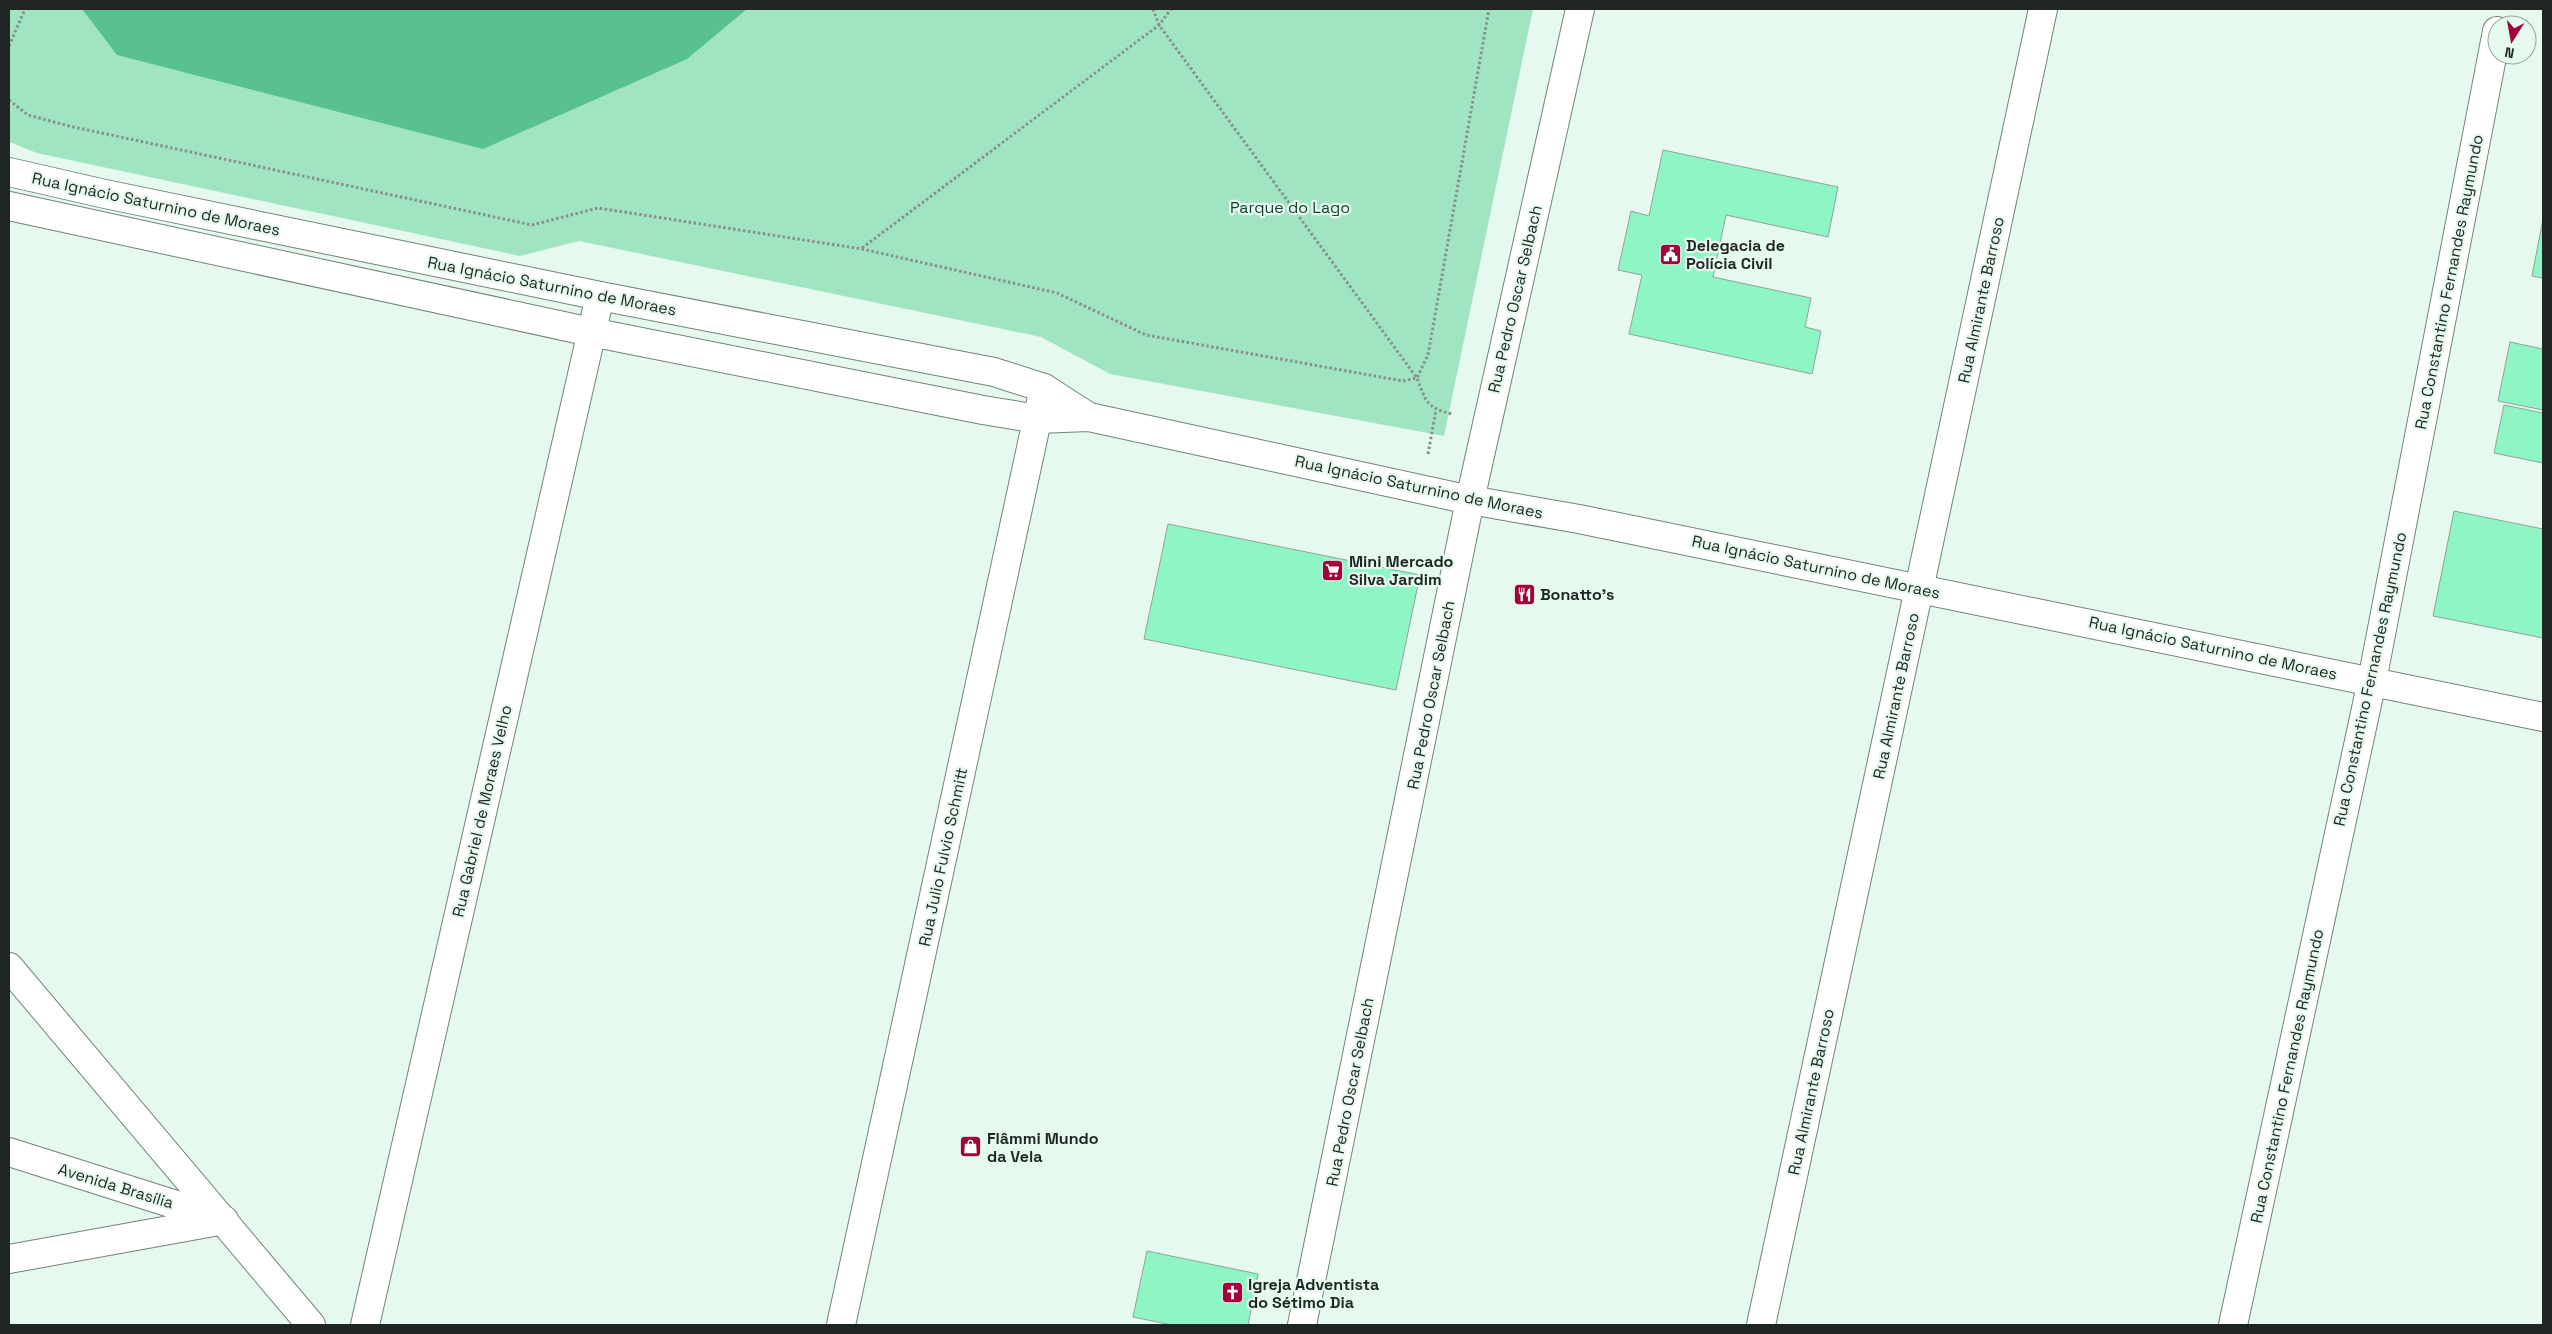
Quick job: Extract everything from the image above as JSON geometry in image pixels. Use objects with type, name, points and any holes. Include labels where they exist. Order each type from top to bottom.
[{"type":"street","name":"Rua Pedro Oscar Selbach","points":[[1302,1325],[1470,500],[1580,9]]},
{"type":"street","name":"Rua Almirante Barroso","points":[[1761,1325],[2043,9]]},
{"type":"street","name":"Rua Constantino Fernandes Raymundo","points":[[2233,1325],[2372,681],[2491,65]]},
{"type":"street","name":"Rua Ignácio Saturnino de Moraes","points":[[9,172],[104,194],[600,296],[994,372],[1044,388],[1089,416]]},
{"type":"street","name":"Rua Ignácio Saturnino de Moraes","points":[[9,206],[364,284],[774,369],[1038,419],[1089,416],[1470,500],[1579,519],[2543,717]]},
{"type":"street","points":[[364,284],[370,249]]},
{"type":"street","name":"Rua Gabriel de Moraes Velho","points":[[365,1325],[600,296]]},
{"type":"street","points":[[774,369],[782,331]]},
{"type":"street","name":"Rua Julio Fulvio Schmitt","points":[[841,1325],[1044,388]]},
{"type":"street","points":[[9,967],[311,1325]]},
{"type":"street","name":"Avenida Brasília","points":[[9,1152],[224,1220]]},
{"type":"street","points":[[9,1259],[224,1220]]},
{"type":"path","points":[[9,46],[25,9]]},
{"type":"path","points":[[1153,9],[1159,25],[1417,378],[1426,400],[1436,410],[1488,423]]},
{"type":"path","points":[[862,249],[1159,25],[1170,9]]},
{"type":"path","points":[[1417,378],[1428,355],[1489,9]]},
{"type":"path","points":[[9,100],[28,115],[69,126],[532,225],[598,208],[862,249],[1057,292],[1146,335],[1403,381],[1417,378]]},
{"type":"path","points":[[1422,489],[1436,410]]},
{"type":"green space","name":"Parque do Lago","points":[[9,9],[1533,9],[1444,436],[1110,374],[1041,337],[579,241],[520,256],[37,153],[9,142]]},
{"type":"shaded area","points":[[82,9],[747,9],[687,59],[483,149],[117,55]]},
{"type":"building","name":"Delegacia de Polícia Civil","points":[[1663,150],[1838,187],[1828,237],[1726,215],[1713,277],[1811,298],[1805,327],[1821,331],[1812,374],[1629,334],[1642,275],[1618,270],[1631,211],[1649,216]]},
{"type":"building","points":[[2543,219],[2543,278],[2532,276]]},
{"type":"building","points":[[2510,342],[2543,349],[2543,410],[2498,401]]},
{"type":"building","points":[[2504,405],[2543,413],[2543,463],[2494,453]]},
{"type":"building","points":[[2454,511],[2543,529],[2543,638],[2433,616]]},
{"type":"building","points":[[1168,524],[1420,575],[1396,690],[1144,639]]},
{"type":"building","points":[[1147,1251],[1258,1274],[1248,1325],[1172,1325],[1133,1317]]},
{"type":"place","name":"Delegacia de Polícia Civil","points":[[1670,254]]},
{"type":"place","name":"Mini Mercado Silva Jardim","points":[[1333,570]]},
{"type":"place","name":"Bonatto's","points":[[1524,594]]},
{"type":"place","name":"Flâmmi Mundo da Vela","points":[[971,1147]]},
{"type":"place","name":"Igreja Adventista do Sétimo Dia","points":[[1232,1293]]}]
